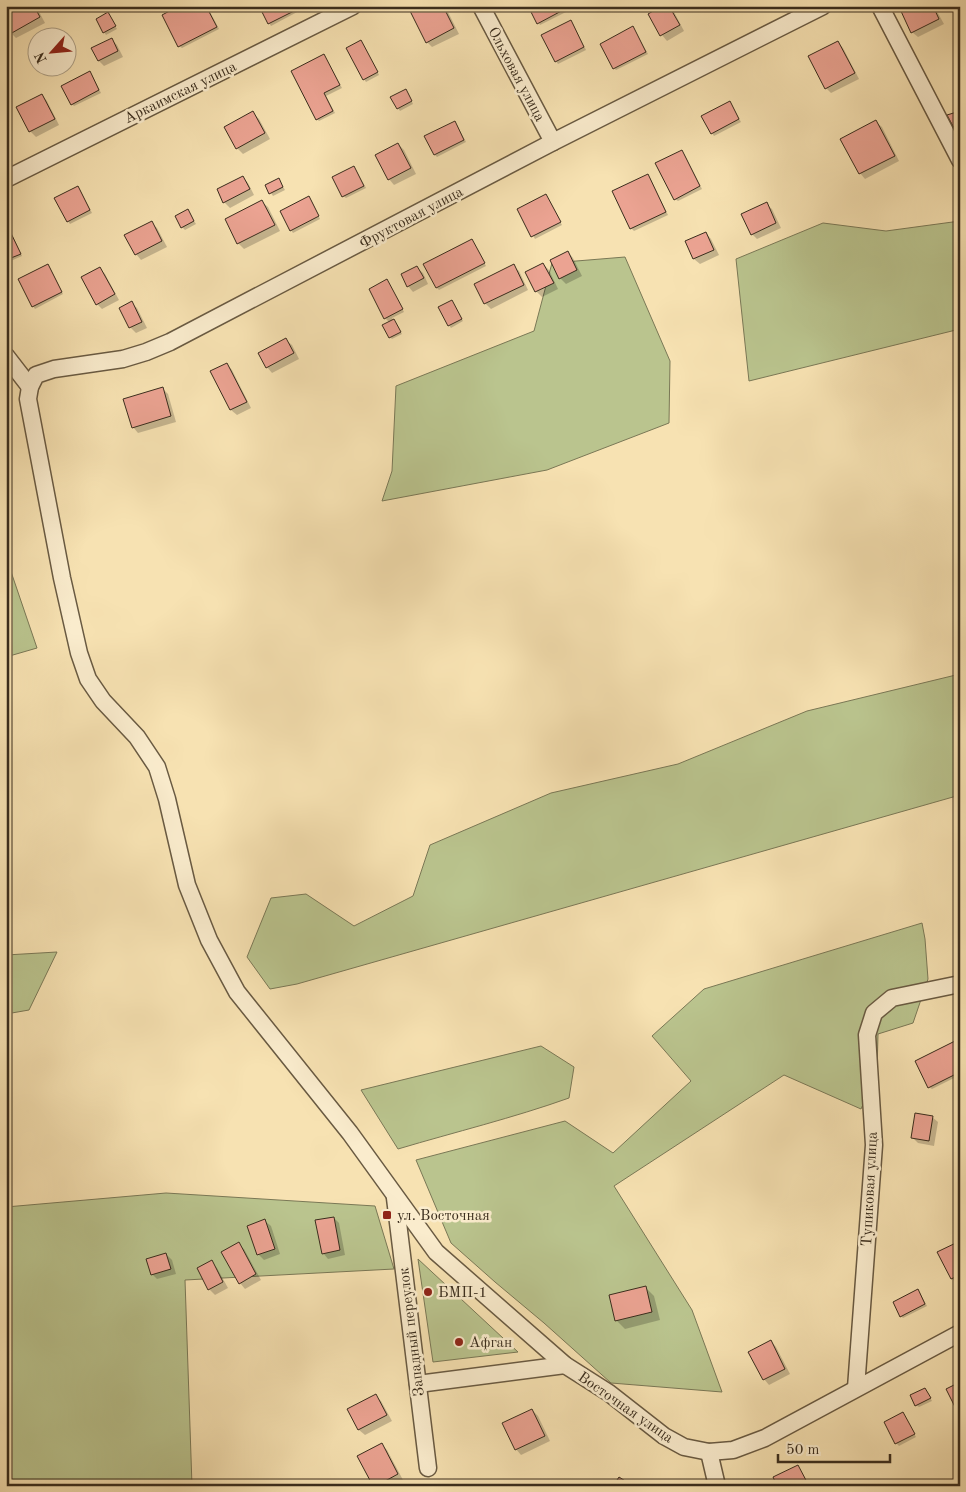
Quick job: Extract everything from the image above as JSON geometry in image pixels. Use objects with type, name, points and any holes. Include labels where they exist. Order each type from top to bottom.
[{"type":"street","name":"Аркаимская улица","points":[[6,179],[353,6]]},
{"type":"street","name":"Ольховая улица","points":[[481,6],[553,142]]},
{"type":"street","name":"Фруктовая улица","points":[[30,387],[36,375],[54,369],[123,359],[170,342],[553,142],[823,6]]},
{"type":"street","points":[[880,6],[960,160]]},
{"type":"street","points":[[6,356],[30,387]]},
{"type":"street","name":"Восточная улица","points":[[30,387],[28,399],[31,418],[79,653],[88,679],[103,702],[138,737],[157,767],[167,799],[187,885],[209,940],[237,992],[350,1133],[436,1252],[565,1365],[609,1393],[664,1436],[684,1447],[709,1452],[733,1450],[765,1438],[960,1334]]},
{"type":"street","name":"Тупиковая улица","points":[[856,1388],[874,1145],[867,1035],[874,1013],[892,998],[960,984]]},
{"type":"street","name":"Западный переулок","points":[[395,1195],[428,1468]]},
{"type":"street","points":[[418,1384],[565,1365]]},
{"type":"street","points":[[709,1452],[717,1486]]},
{"type":"green space","points":[[960,221],[960,329],[749,381],[736,259],[823,223],[886,231]]},
{"type":"green space","points":[[625,257],[670,361],[669,423],[547,470],[382,501],[392,471],[396,386],[534,331],[552,263]]},
{"type":"green space","points":[[6,557],[37,648],[6,657]]},
{"type":"green space","points":[[960,674],[960,795],[297,984],[270,989],[247,957],[271,898],[306,894],[354,926],[413,896],[430,845],[551,793],[678,764],[807,711]]},
{"type":"green space","points":[[922,923],[928,979],[913,1023],[878,1034],[877,1072],[861,1109],[784,1075],[614,1186],[692,1310],[722,1392],[611,1383],[451,1243],[416,1160],[565,1121],[613,1153],[691,1081],[652,1036],[704,989]]},
{"type":"green space","points":[[57,952],[29,1010],[6,1014],[6,955]]},
{"type":"green space","points":[[541,1046],[574,1067],[569,1098],[398,1149],[361,1090]]},
{"type":"green space","points":[[166,1193],[375,1206],[394,1269],[185,1280],[192,1486],[6,1486],[6,1207]]},
{"type":"green space","points":[[418,1259],[518,1352],[433,1362]]},
{"type":"building","points":[[6,6],[34,6],[40,17],[10,34],[6,28]]},
{"type":"building","points":[[179,6],[206,6],[217,27],[178,47],[162,15]]},
{"type":"building","points":[[259,6],[297,6],[298,9],[268,24]]},
{"type":"building","points":[[418,6],[443,6],[454,28],[426,43],[410,11]]},
{"type":"building","points":[[528,6],[566,6],[567,8],[537,24]]},
{"type":"building","points":[[662,6],[669,6],[680,25],[660,36],[648,14]]},
{"type":"building","points":[[904,6],[933,6],[939,19],[911,33],[900,9]]},
{"type":"building","points":[[108,12],[116,26],[103,33],[96,19]]},
{"type":"building","points":[[571,20],[584,47],[555,62],[541,35]]},
{"type":"building","points":[[633,26],[646,52],[613,69],[600,44]]},
{"type":"building","points":[[112,38],[118,51],[98,61],[91,48]]},
{"type":"building","points":[[361,40],[378,72],[363,80],[346,48]]},
{"type":"building","points":[[838,41],[855,73],[825,89],[808,56]]},
{"type":"building","points":[[324,54],[340,85],[324,93],[333,111],[316,120],[291,71]]},
{"type":"building","points":[[90,71],[99,90],[71,105],[61,86]]},
{"type":"building","points":[[406,89],[412,101],[397,109],[390,97]]},
{"type":"building","points":[[42,94],[55,119],[29,132],[16,107]]},
{"type":"building","points":[[730,101],[739,119],[711,134],[701,116]]},
{"type":"building","points":[[253,111],[265,133],[236,149],[224,127]]},
{"type":"building","points":[[960,111],[960,139],[947,115]]},
{"type":"building","points":[[876,120],[895,156],[859,174],[840,139]]},
{"type":"building","points":[[455,121],[464,140],[434,155],[424,136]]},
{"type":"building","points":[[398,143],[411,168],[388,180],[375,155]]},
{"type":"building","points":[[682,150],[700,186],[674,200],[655,163]]},
{"type":"building","points":[[354,166],[364,186],[342,197],[332,177]]},
{"type":"building","points":[[648,174],[666,212],[630,229],[612,191]]},
{"type":"building","points":[[243,176],[250,189],[223,203],[217,189]]},
{"type":"building","points":[[279,178],[283,187],[269,194],[265,185]]},
{"type":"building","points":[[78,186],[90,210],[67,222],[54,198]]},
{"type":"building","points":[[546,194],[561,222],[531,237],[517,209]]},
{"type":"building","points":[[309,196],[319,216],[290,231],[280,211]]},
{"type":"building","points":[[262,200],[275,225],[237,244],[225,219]]},
{"type":"building","points":[[767,202],[776,223],[751,235],[741,214]]},
{"type":"building","points":[[188,209],[194,221],[181,228],[175,216]]},
{"type":"building","points":[[152,221],[162,241],[135,255],[124,235]]},
{"type":"building","points":[[6,223],[21,254],[6,260]]},
{"type":"building","points":[[706,232],[714,250],[693,259],[685,241]]},
{"type":"building","points":[[472,239],[485,263],[436,288],[423,264]]},
{"type":"building","points":[[568,251],[577,270],[559,279],[550,260]]},
{"type":"building","points":[[543,263],[554,283],[535,292],[525,272]]},
{"type":"building","points":[[48,264],[62,292],[32,307],[18,279]]},
{"type":"building","points":[[514,264],[524,285],[484,304],[474,284]]},
{"type":"building","points":[[417,266],[424,278],[407,287],[401,274]]},
{"type":"building","points":[[100,267],[115,294],[96,305],[81,277]]},
{"type":"building","points":[[387,279],[403,309],[384,319],[369,289]]},
{"type":"building","points":[[452,300],[462,319],[448,326],[438,307]]},
{"type":"building","points":[[132,301],[142,322],[129,328],[119,308]]},
{"type":"building","points":[[394,319],[401,332],[389,338],[382,325]]},
{"type":"building","points":[[286,338],[294,353],[266,368],[258,353]]},
{"type":"building","points":[[227,363],[247,402],[230,410],[210,371]]},
{"type":"building","points":[[163,387],[171,416],[132,428],[123,399]]},
{"type":"building","points":[[957,1040],[960,1044],[960,1072],[928,1088],[915,1061]]},
{"type":"building","points":[[915,1113],[933,1116],[929,1141],[911,1138]]},
{"type":"building","points":[[334,1217],[340,1250],[322,1254],[315,1220]]},
{"type":"building","points":[[265,1219],[275,1249],[257,1255],[247,1226]]},
{"type":"building","points":[[960,1241],[960,1275],[951,1279],[937,1252]]},
{"type":"building","points":[[239,1242],[256,1274],[239,1284],[221,1252]]},
{"type":"building","points":[[166,1253],[171,1269],[151,1275],[146,1259]]},
{"type":"building","points":[[212,1260],[223,1282],[208,1290],[197,1268]]},
{"type":"building","points":[[646,1286],[652,1312],[615,1321],[609,1295]]},
{"type":"building","points":[[918,1289],[925,1304],[900,1317],[893,1302]]},
{"type":"building","points":[[771,1340],[785,1369],[763,1380],[748,1352]]},
{"type":"building","points":[[960,1382],[960,1415],[959,1415],[946,1389]]},
{"type":"building","points":[[925,1388],[931,1398],[915,1406],[910,1395]]},
{"type":"building","points":[[376,1394],[387,1415],[358,1430],[347,1409]]},
{"type":"building","points":[[532,1409],[545,1436],[515,1450],[502,1423]]},
{"type":"building","points":[[903,1412],[915,1434],[895,1444],[884,1422]]},
{"type":"building","points":[[382,1443],[398,1474],[373,1486],[357,1456]]},
{"type":"building","points":[[798,1465],[808,1484],[805,1486],[777,1486],[773,1477]]},
{"type":"building","points":[[619,1477],[633,1486],[613,1486]]},
{"type":"place","name":"ул. Восточная","points":[[387,1215]]},
{"type":"place","name":"БМП-1","points":[[428,1292]]},
{"type":"place","name":"Афган","points":[[459,1342]]}]
